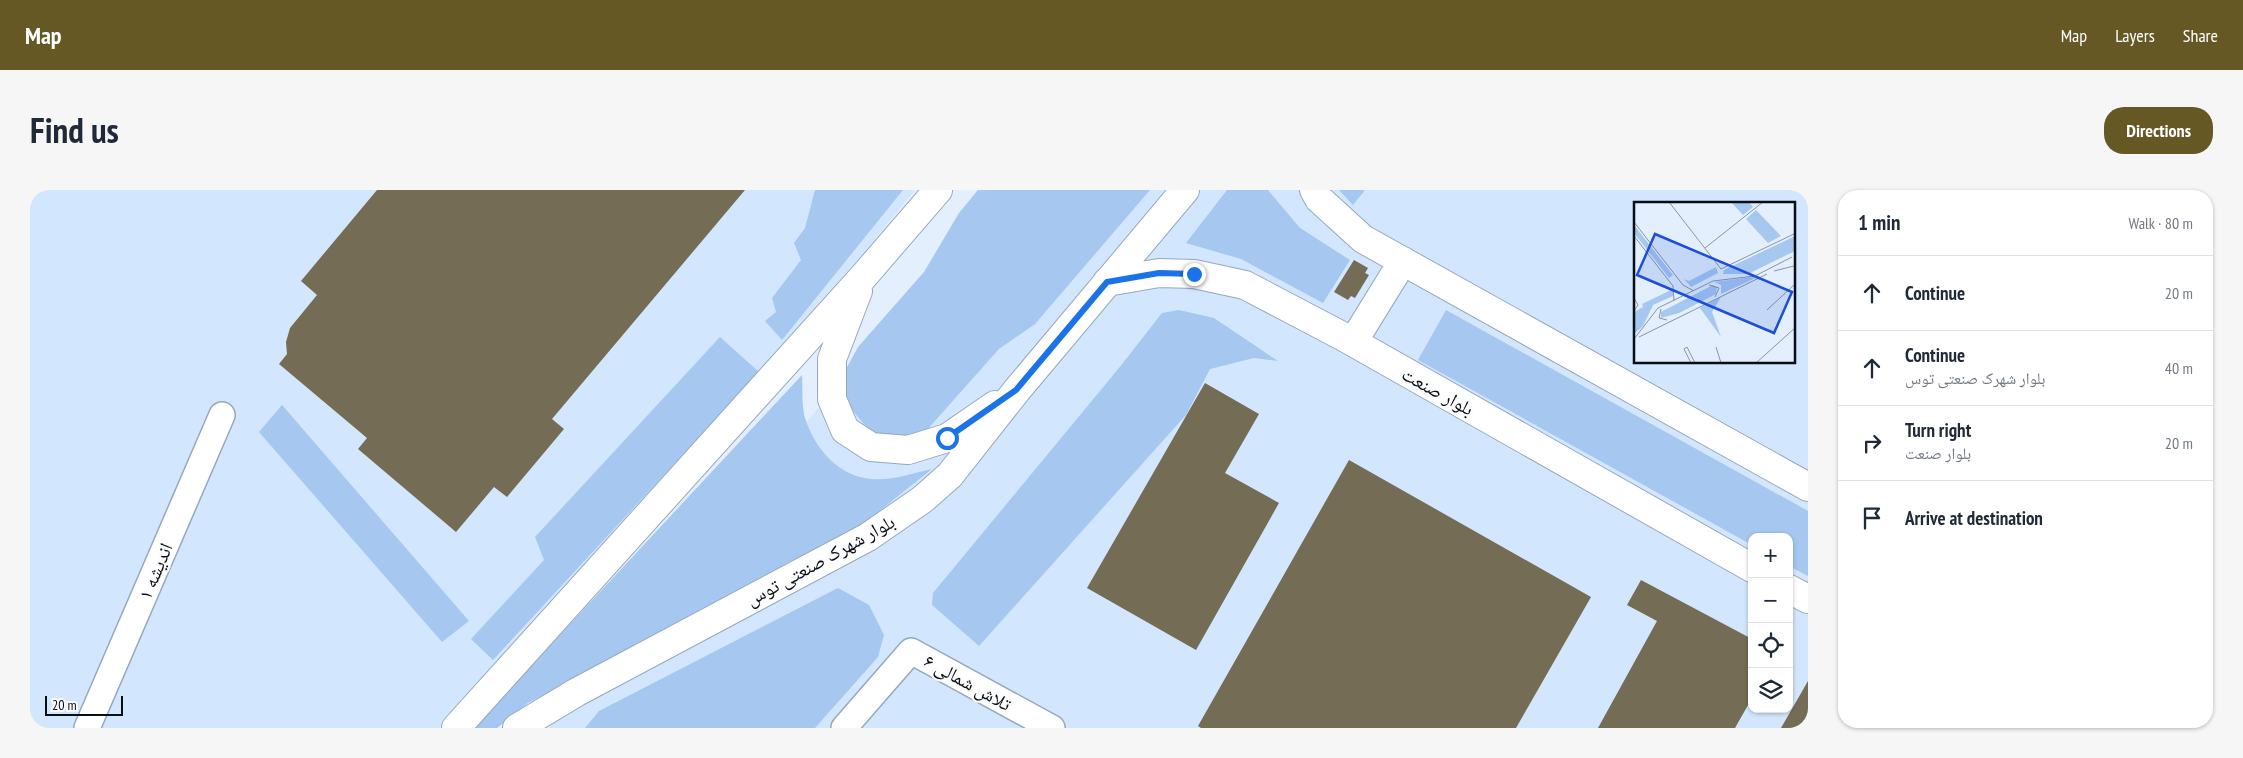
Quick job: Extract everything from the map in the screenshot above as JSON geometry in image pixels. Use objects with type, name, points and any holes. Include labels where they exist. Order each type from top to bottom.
[{"type":"main road","points":[[456,728],[863,278],[938,190]]},
{"type":"main road","name":"بلوار شهرک صنعتی توس","points":[[517,728],[577,692],[868,537],[923,498],[950,476],[1016,390],[1185,190]]},
{"type":"main road","points":[[1314,190],[1319,199],[1363,239],[1808,486]]},
{"type":"main road","points":[[1353,342],[1402,261]]},
{"type":"main road","name":"بلوار صنعت","points":[[1107,282],[1159,273],[1194,274],[1245,285],[1353,342],[1748,566]]},
{"type":"main road","points":[[863,278],[832,358],[832,399],[845,430],[872,447],[908,450],[947,438],[1016,390]]},
{"type":"main road","points":[[1793,591],[1808,599]]},
{"type":"street","name":"اندیشه ۱","points":[[88,728],[222,415]]},
{"type":"street","name":"تلاش شمالی ۶","points":[[844,728],[912,651],[1052,728]]},
{"type":"shaded area","points":[[30,190],[915,190],[795,337],[439,728],[30,728]]},
{"type":"shaded area","points":[[815,190],[903,190],[782,340],[765,321],[776,312],[772,298],[801,260],[794,243],[805,228]]},
{"type":"shaded area","points":[[978,190],[1150,190],[1035,324],[999,349],[926,431],[906,439],[889,439],[869,430],[853,411],[844,390],[845,371],[858,347],[924,272],[959,213]]},
{"type":"shaded area","points":[[1002,190],[1808,190],[1808,728],[549,728]]},
{"type":"shaded area","points":[[1227,190],[1268,190],[1300,228],[1350,260],[1323,303],[1241,259],[1186,243]]},
{"type":"shaded area","points":[[1339,190],[1365,190],[1353,205]]},
{"type":"shaded area","points":[[1179,310],[1214,318],[1278,361],[1254,358],[1210,369],[1186,415],[979,646],[932,605],[933,593],[1119,368],[1162,313]]},
{"type":"shaded area","points":[[1446,310],[1808,511],[1808,576],[1793,568],[1793,533],[1748,533],[1748,543],[1418,360]]},
{"type":"shaded area","points":[[720,337],[759,372],[493,660],[471,639],[544,560],[535,537]]},
{"type":"shaded area","points":[[802,375],[804,416],[810,432],[823,452],[840,467],[860,477],[872,479],[887,479],[932,469],[859,527],[771,582],[528,703],[497,728],[473,728]]},
{"type":"shaded area","points":[[282,405],[469,621],[442,642],[259,432]]},
{"type":"shaded area","points":[[838,588],[869,605],[884,635],[878,657],[815,728],[585,728],[599,711]]},
{"type":"building","points":[[377,190],[745,190],[552,419],[564,429],[507,497],[494,487],[456,532],[358,449],[367,438],[279,364],[287,354],[286,342],[290,328],[317,295],[301,281]]},
{"type":"building","points":[[1354,260],[1368,268],[1365,273],[1369,275],[1355,298],[1351,296],[1348,300],[1334,292]]},
{"type":"building","points":[[1205,383],[1259,414],[1225,473],[1279,503],[1196,650],[1087,588]]},
{"type":"building","points":[[1349,460],[1591,597],[1516,728],[1201,728],[1198,726]]},
{"type":"building","points":[[1641,580],[1748,637],[1748,705],[1735,728],[1598,728],[1657,621],[1627,605]]},
{"type":"building","points":[[1808,681],[1808,728],[1781,728],[1790,713],[1793,713],[1793,707]]},
{"type":"route","points":[[947,438],[1016,390],[1107,282],[1159,273],[1194,274]]}]
